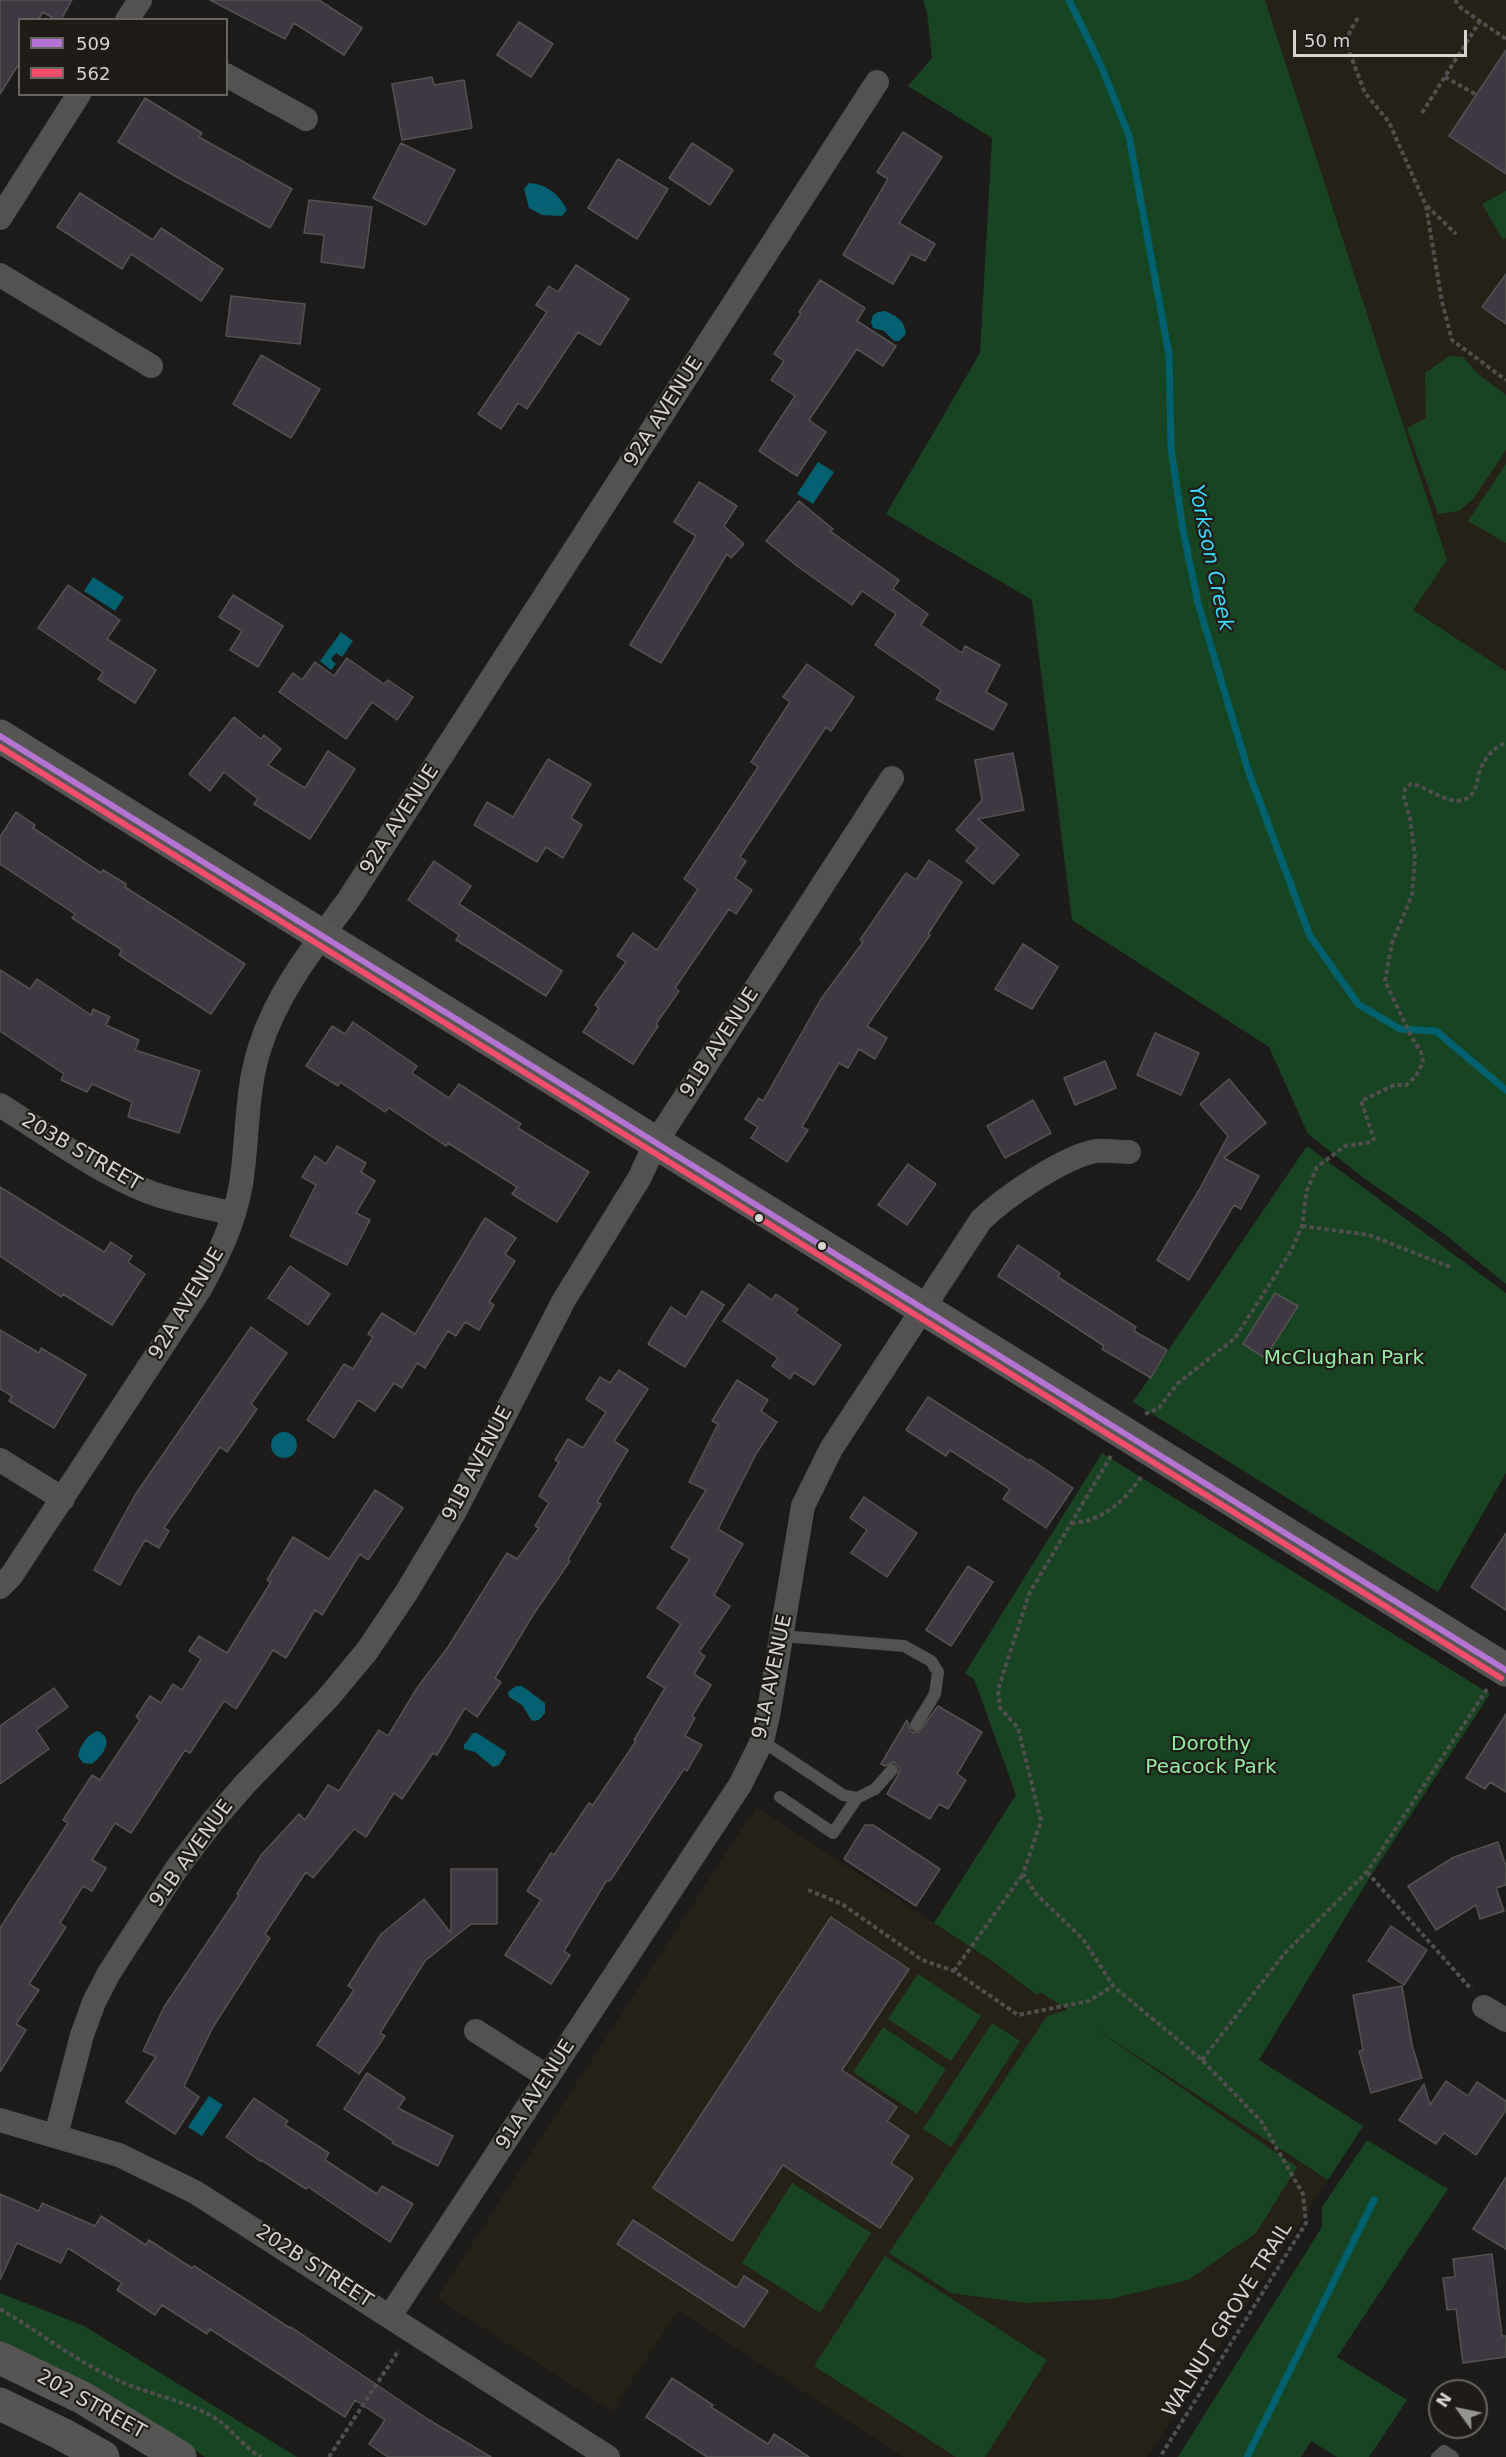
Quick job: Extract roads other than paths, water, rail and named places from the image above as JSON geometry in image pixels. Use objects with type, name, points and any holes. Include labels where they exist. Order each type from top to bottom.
[{"type":"street","points":[[128,18],[140,0]]},
{"type":"street","points":[[228,76],[306,119]]},
{"type":"street","name":"92A AVENUE","points":[[0,1587],[63,1499],[200,1289],[229,1232],[243,1171],[251,1078],[259,1047],[272,1013],[292,978],[353,892],[877,82]]},
{"type":"street","points":[[0,218],[78,96]]},
{"type":"street","points":[[0,275],[151,366]]},
{"type":"street","points":[[0,736],[923,1308],[1498,1677]]},
{"type":"street","name":"91B AVENUE","points":[[56,2135],[82,2035],[94,2002],[109,1973],[177,1868],[213,1821],[245,1784],[327,1699],[367,1651],[406,1593],[454,1513],[564,1300],[640,1177],[657,1142],[892,778]]},
{"type":"street","name":"203B STREET","points":[[0,1105],[115,1176],[174,1200],[234,1214]]},
{"type":"street","name":"91A AVENUE","points":[[390,2316],[740,1785],[762,1741],[803,1506],[831,1449],[981,1220],[1000,1202],[1064,1164],[1096,1151],[1129,1152]]},
{"type":"street","points":[[0,1460],[63,1499]]},
{"type":"street","points":[[1484,2007],[1506,2020]]},
{"type":"street","points":[[476,2031],[548,2077]]},
{"type":"street","name":"202B STREET","points":[[0,2120],[118,2155],[195,2192],[608,2457]]},
{"type":"street","name":"202 STREET","points":[[0,2358],[83,2398],[180,2457]]},
{"type":"street","name":"202 STREET","points":[[0,2404],[104,2457]]},
{"type":"lane","points":[[782,1635],[904,1646],[931,1661],[938,1672],[935,1694],[916,1725]]},
{"type":"lane","points":[[762,1741],[843,1795],[857,1798]]},
{"type":"lane","points":[[780,1797],[833,1833],[857,1798],[875,1788],[892,1770]]},
{"type":"lane","points":[[1437,2457],[1444,2451],[1453,2457]]},
{"type":"water","points":[[529,183],[547,188],[560,199],[567,210],[562,216],[542,215],[529,208],[524,189]]},
{"type":"water","points":[[885,311],[897,317],[904,326],[906,334],[899,341],[894,341],[884,331],[873,328],[871,322],[873,315]]},
{"type":"water","points":[[818,462],[834,472],[813,504],[797,494]]},
{"type":"water","points":[[93,577],[124,597],[115,611],[84,591]]},
{"type":"water","points":[[341,632],[353,641],[342,657],[336,653],[331,659],[336,664],[331,670],[320,661]]},
{"type":"water","points":[[284,1432],[293,1436],[297,1445],[293,1454],[284,1458],[275,1454],[271,1445],[275,1436]]},
{"type":"water","points":[[516,1686],[522,1686],[545,1703],[545,1713],[539,1720],[532,1721],[522,1705],[509,1697],[508,1692]]},
{"type":"water","points":[[98,1731],[106,1738],[106,1748],[92,1764],[83,1763],[78,1756],[81,1748],[88,1737]]},
{"type":"water","points":[[473,1733],[477,1733],[505,1751],[506,1754],[499,1765],[493,1767],[475,1752],[464,1749],[464,1745]]},
{"type":"water","points":[[209,2096],[223,2105],[202,2136],[188,2127]]},
{"type":"waterway","name":"Yorkson Creek","points":[[1069,0],[1102,68],[1129,136],[1169,355],[1171,448],[1183,530],[1198,603],[1248,770],[1310,936],[1358,1004],[1400,1029],[1436,1031],[1506,1090]]},
{"type":"waterway","points":[[1247,2457],[1374,2200]]},
{"type":"park label","name":"McClughan Park","points":[[1344,1359]]},
{"type":"park label","name":"Dorothy Peacock Park","points":[[1211,1756]]}]
